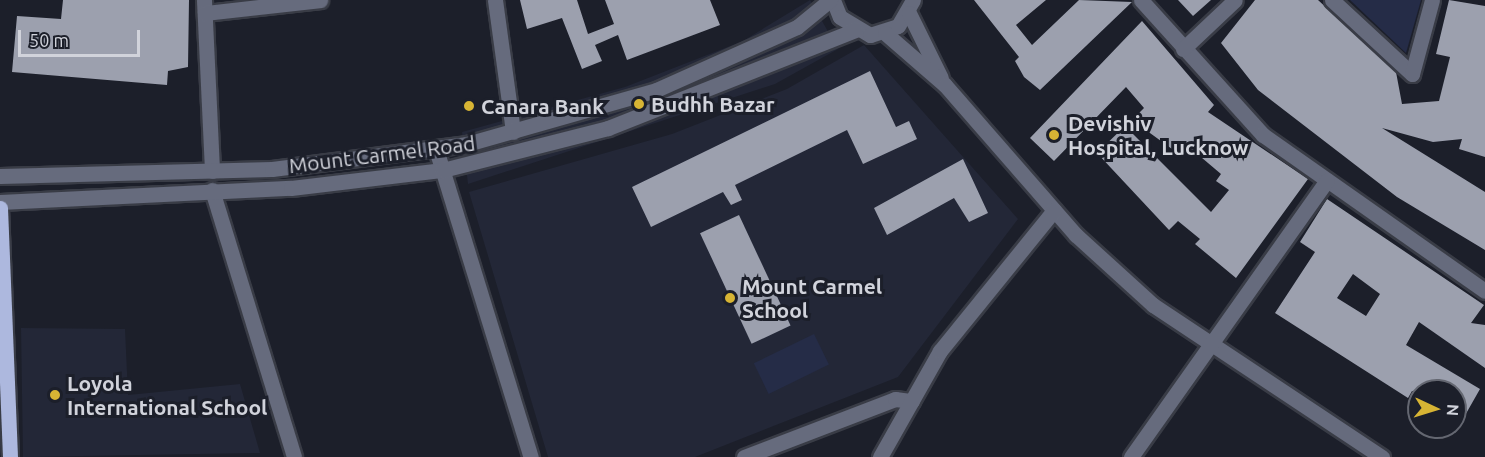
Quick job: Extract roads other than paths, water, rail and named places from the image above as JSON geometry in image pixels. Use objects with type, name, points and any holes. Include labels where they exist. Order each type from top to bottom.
[{"type":"main road","points":[[0,208],[10,457]]},
{"type":"street","points":[[212,171],[204,6],[320,0]]},
{"type":"street","points":[[495,0],[513,132]]},
{"type":"street","points":[[0,176],[212,171],[436,149],[513,132],[666,86],[797,27],[832,0],[840,17],[855,30],[885,33],[945,85],[1054,210],[1153,305],[1211,346],[1382,457]]},
{"type":"street","points":[[1141,0],[1263,135],[1485,291]]},
{"type":"street","points":[[1183,49],[1235,0]]},
{"type":"street","points":[[1332,0],[1412,74],[1432,0]]},
{"type":"street","points":[[885,33],[911,7],[945,85]]},
{"type":"street","name":"Mount Carmel Road","points":[[0,202],[212,190],[443,170],[608,128],[855,30]]},
{"type":"street","points":[[436,149],[531,457]]},
{"type":"street","points":[[1131,457],[1327,180]]},
{"type":"street","points":[[212,190],[294,457]]},
{"type":"street","points":[[880,457],[940,351],[1054,210]]},
{"type":"street","points":[[744,457],[895,399],[912,401]]},
{"type":"place","name":"Budhh Bazar","points":[[639,104]]},
{"type":"place","name":"Canara Bank","points":[[469,106]]},
{"type":"place","name":"Devishiv Hospital, Lucknow","points":[[1054,135]]},
{"type":"place","name":"Mount Carmel School","points":[[730,298]]},
{"type":"place","name":"Loyola International School","points":[[55,395]]}]
